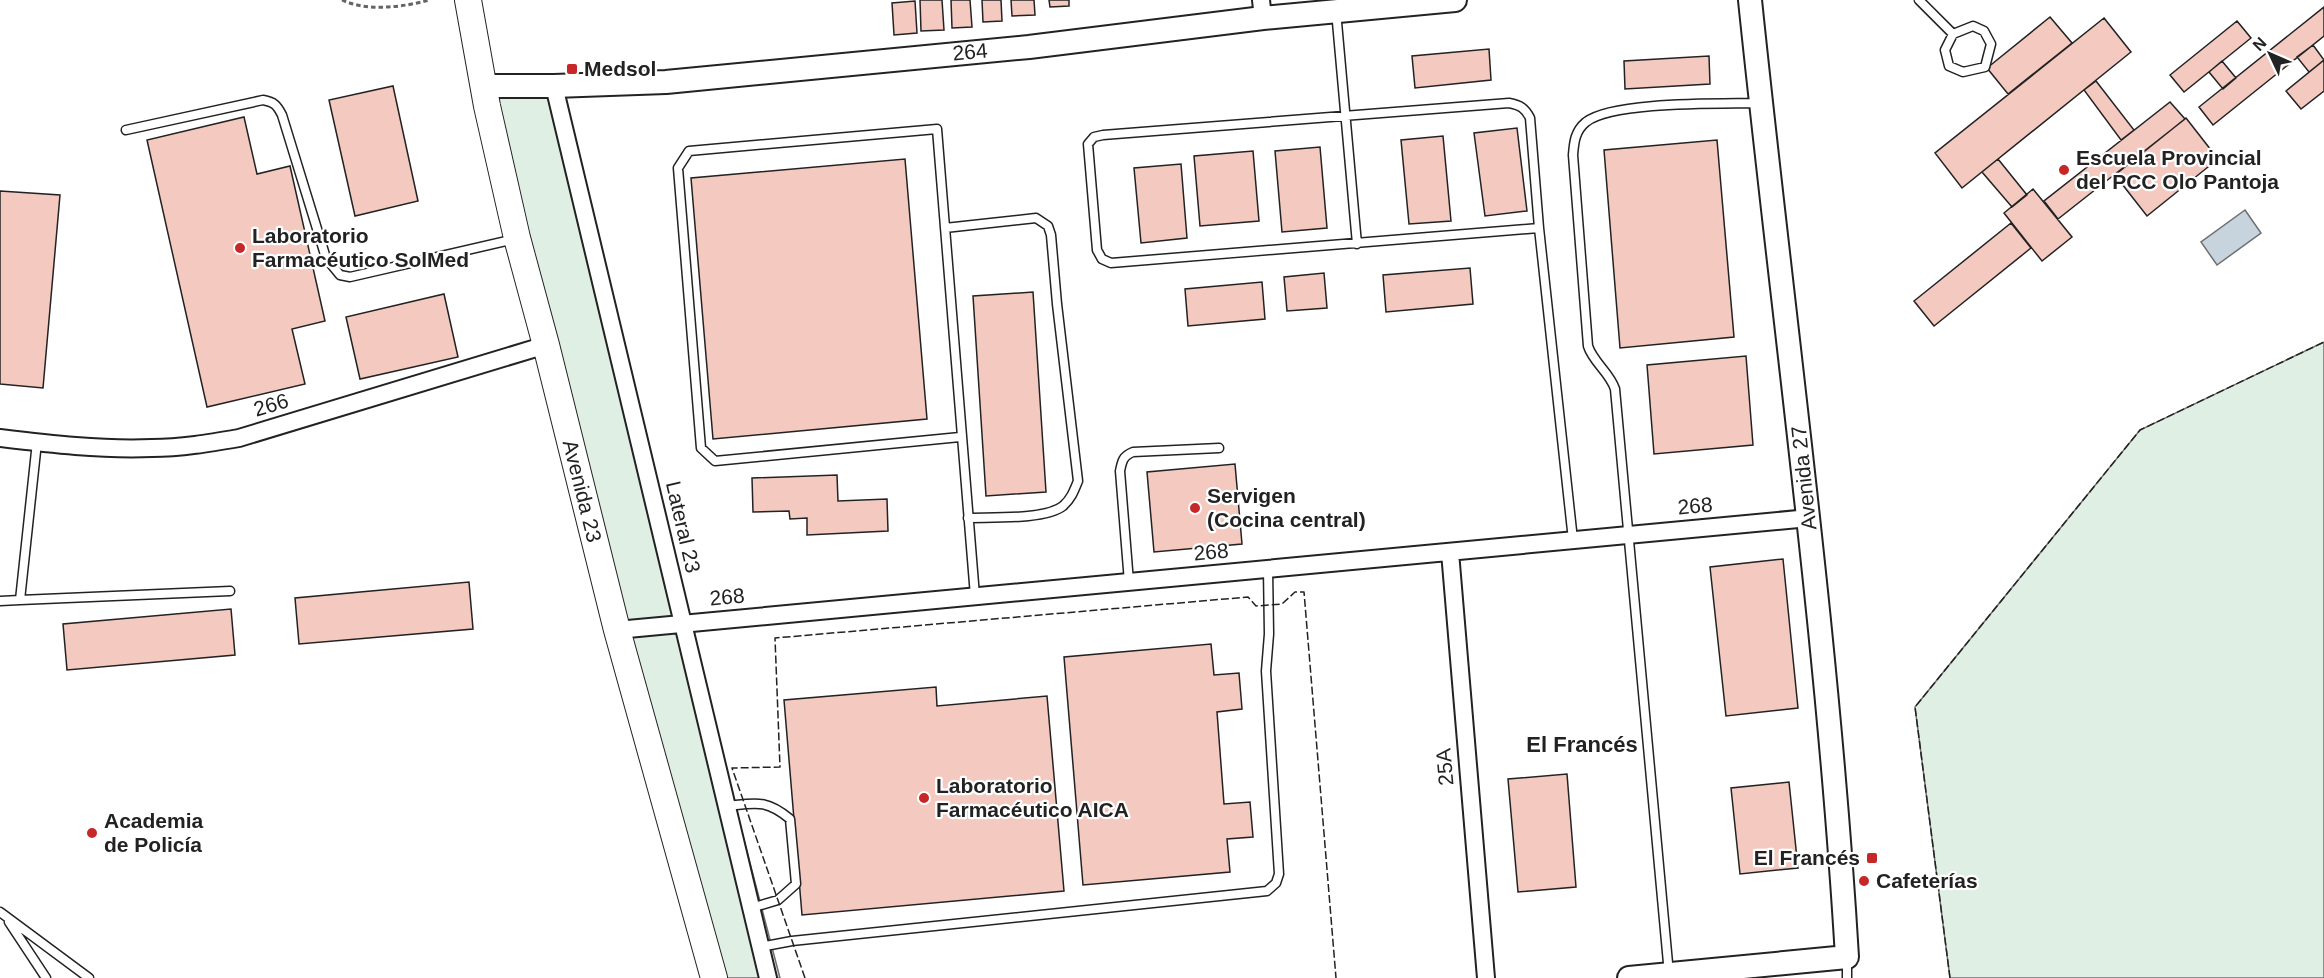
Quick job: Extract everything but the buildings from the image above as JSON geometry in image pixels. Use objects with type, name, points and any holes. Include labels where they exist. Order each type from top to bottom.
[{"type":"main road","name":"Avenida 23","points":[[468,0],[483,86],[517,238],[617,630],[714,978]]},
{"type":"street","name":"264","points":[[483,86],[554,86],[677,80],[1029,46],[1262,9],[1336,11],[1455,0]]},
{"type":"street","name":"Avenida 27","points":[[1750,0],[1809,518],[1842,867],[1847,968]]},
{"type":"street","name":"Lateral 23","points":[[554,86],[768,978]]},
{"type":"street","name":"266","points":[[0,438],[151,448],[195,445],[239,438],[546,345]]},
{"type":"street","name":"268","points":[[617,630],[1809,518]]},
{"type":"street","name":"25A","points":[[1450,552],[1486,978]]},
{"type":"street","points":[[1629,978],[1669,974],[1847,968]]},
{"type":"lane","points":[[1919,0],[1953,34]]},
{"type":"lane","points":[[1336,11],[1358,243]]},
{"type":"lane","points":[[1973,26],[1984,32],[1991,44],[1985,67],[1963,72],[1949,66],[1945,50],[1953,34],[1973,26]]},
{"type":"lane","points":[[126,130],[263,100],[273,101],[282,115],[326,258],[340,275],[350,277],[517,238]]},
{"type":"lane","points":[[1539,228],[1111,263],[1102,259],[1097,250],[1088,151],[1091,140],[1102,135],[1509,103],[1522,106],[1530,118],[1539,228],[1573,540]]},
{"type":"lane","points":[[1669,974],[1615,389],[1612,381],[1592,356],[1588,346],[1573,155],[1574,141],[1577,132],[1586,122],[1607,112],[1635,108],[1761,103]]},
{"type":"lane","points":[[960,437],[715,461],[701,448],[678,168],[689,151],[937,129],[960,437],[975,596]]},
{"type":"lane","points":[[945,228],[1036,218],[1048,226],[1051,235],[1078,481],[1073,495],[1061,507],[1041,514],[968,518]]},
{"type":"lane","points":[[20,600],[37,442]]},
{"type":"lane","points":[[1129,582],[1120,471],[1126,455],[1132,452],[1219,448]]},
{"type":"lane","points":[[760,947],[792,941],[1267,891],[1276,883],[1279,874],[1266,671],[1269,634],[1268,569]]},
{"type":"lane","points":[[0,601],[230,591]]},
{"type":"lane","points":[[727,806],[762,802],[777,808],[790,819],[796,884],[778,900],[751,908]]},
{"type":"lane","points":[[2,914],[31,953],[46,978]]},
{"type":"lane","points":[[2,914],[89,978]]},
{"type":"path","points":[[342,0],[351,4],[376,7],[430,0]]},
{"type":"path","points":[[415,0],[419,3]]},
{"type":"green space","points":[[547,84],[780,978],[716,978],[485,87]]},
{"type":"green space","points":[[2324,342],[2324,978],[1950,978],[1915,707],[2140,430]]},
{"type":"shaded area","points":[[2245,210],[2261,233],[2217,265],[2201,242]]},
{"type":"fence","points":[[1950,978],[1915,707],[2140,430],[2324,342]]},
{"type":"fence","points":[[805,978],[732,768],[780,767],[775,638],[1248,597],[1256,606],[1282,604],[1295,592],[1304,592],[1336,978]]},
{"type":"place","name":"Medsol","points":[[572,69]]},
{"type":"place","name":"Escuela Provincial del PCC Olo Pantoja","points":[[2064,170]]},
{"type":"place","name":"Laboratorio Farmacéutico SolMed","points":[[240,248]]},
{"type":"place","name":"Servigen (Cocina central)","points":[[1195,508]]},
{"type":"place","name":"Laboratorio Farmacéutico AICA","points":[[924,798]]},
{"type":"place","name":"Academia de Policía","points":[[92,833]]},
{"type":"place","name":"El Francés","points":[[1872,858]]},
{"type":"place","name":"Cafeterías","points":[[1864,881]]},
{"type":"district","name":"El Francés","points":[[1582,744]]}]
